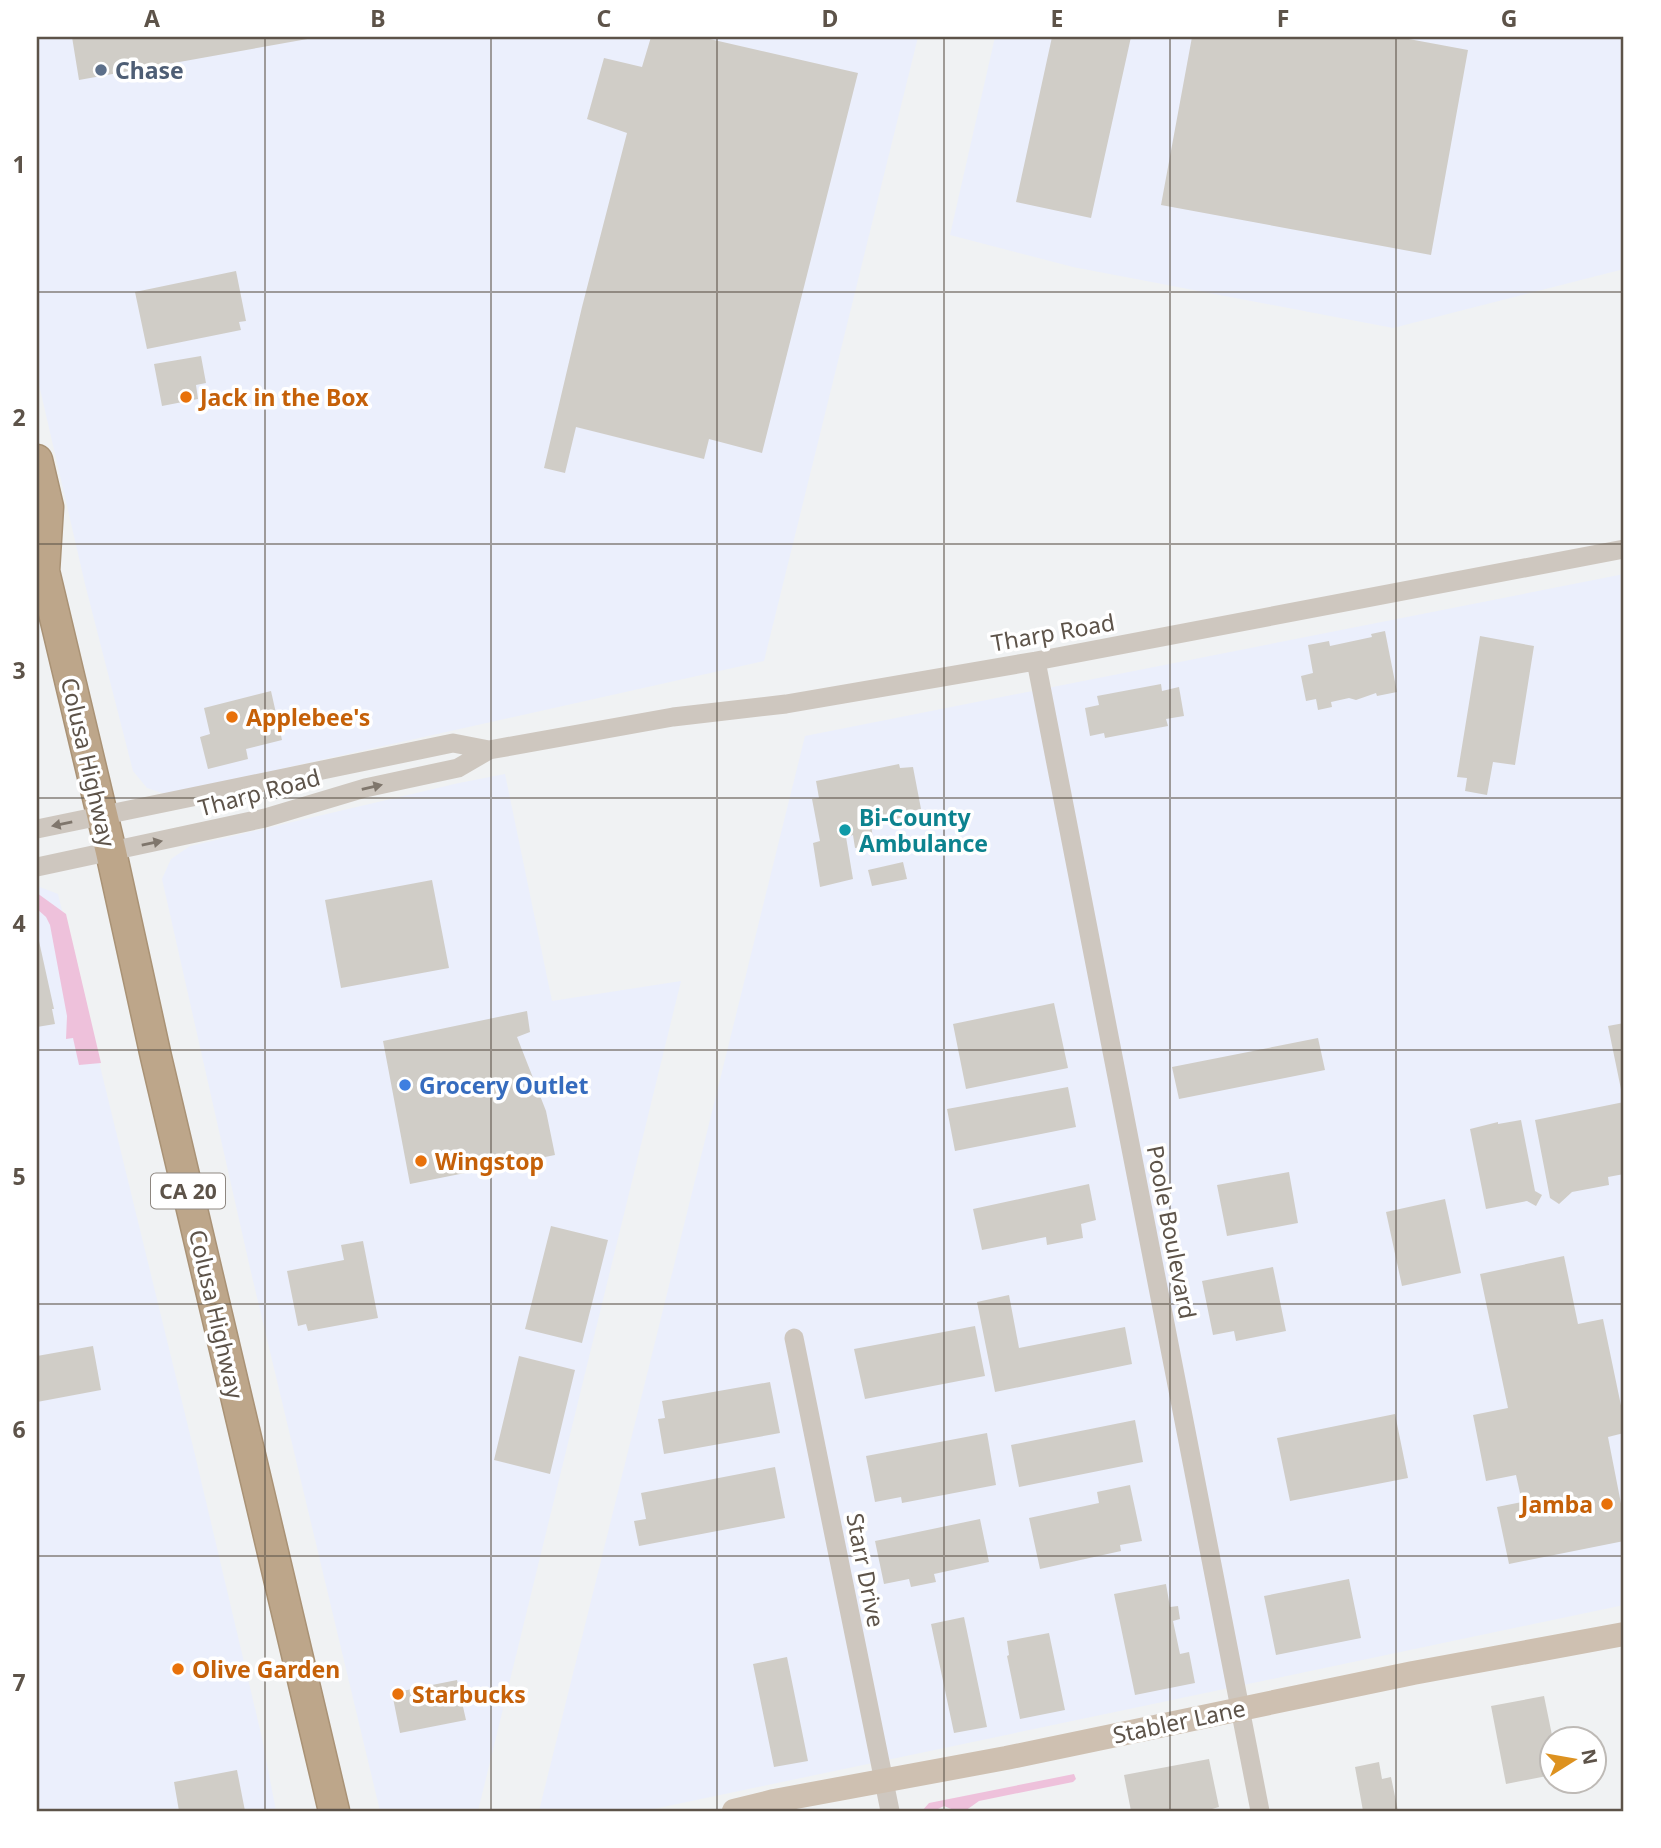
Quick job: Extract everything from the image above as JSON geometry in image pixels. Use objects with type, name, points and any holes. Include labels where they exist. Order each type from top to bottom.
[{"type":"highway","name":"Colusa Highway","points":[[37,460],[48,507],[41,565],[111,852],[156,1057],[334,1811]]},
{"type":"main road","name":"Stabler Lane","points":[[734,1811],[1413,1673],[1624,1634]]},
{"type":"street","name":"Tharp Road","points":[[37,867],[265,818],[365,788],[458,768],[489,750],[673,717],[786,704],[1036,661],[1624,549]]},
{"type":"street","name":"Poole Boulevard","points":[[1036,661],[1260,1811]]},
{"type":"street","name":"Tharp Road","points":[[37,829],[453,743],[489,750]]},
{"type":"street","name":"Starr Drive","points":[[794,1338],[890,1811]]},
{"type":"shaded area","points":[[37,37],[918,37],[764,661],[173,793],[147,788],[133,771],[85,584],[37,376]]},
{"type":"shaded area","points":[[995,37],[1624,37],[1624,269],[1393,328],[1073,267],[950,235]]},
{"type":"shaded area","points":[[1624,574],[1624,1605],[644,1811],[539,1811],[805,736]]},
{"type":"shaded area","points":[[505,774],[552,1001],[681,981],[478,1811],[380,1811],[250,1268],[162,879],[171,859],[190,846]]},
{"type":"shaded area","points":[[37,886],[58,894],[195,1455],[262,1738],[276,1811],[37,1811]]},
{"type":"shaded area","points":[[37,893],[66,914],[101,1063],[79,1065],[73,1038],[66,1039],[67,1016],[50,925],[37,909]]},
{"type":"shaded area","points":[[1074,1774],[1076,1779],[1073,1782],[979,1801],[965,1811],[944,1806],[934,1811],[922,1811],[929,1803]]},
{"type":"building","points":[[72,37],[313,37],[313,38],[79,80]]},
{"type":"building","points":[[651,37],[701,37],[858,73],[762,453],[709,439],[704,459],[576,427],[565,473],[544,468],[627,133],[587,119],[604,58],[642,67]]},
{"type":"building","points":[[1052,37],[1131,37],[1091,218],[1016,202]]},
{"type":"building","points":[[1192,37],[1398,37],[1468,50],[1431,255],[1161,205]]},
{"type":"building","points":[[236,271],[246,321],[239,322],[241,330],[147,349],[135,292]]},
{"type":"building","points":[[201,356],[206,383],[196,385],[198,399],[162,406],[154,364]]},
{"type":"building","points":[[1385,631],[1397,692],[1377,696],[1376,693],[1356,700],[1349,698],[1331,702],[1332,707],[1318,710],[1316,699],[1306,701],[1301,676],[1313,673],[1308,645],[1329,641],[1330,646],[1372,637],[1371,634]]},
{"type":"building","points":[[1480,636],[1534,646],[1515,765],[1493,762],[1487,795],[1465,791],[1467,778],[1457,777]]},
{"type":"building","points":[[1161,684],[1162,691],[1179,687],[1184,716],[1166,719],[1168,726],[1105,738],[1104,733],[1090,736],[1085,708],[1099,705],[1097,696]]},
{"type":"building","points":[[271,691],[282,740],[246,749],[248,759],[208,769],[200,737],[210,734],[204,708]]},
{"type":"building","name":"Bi-County Ambulance","points":[[899,764],[900,768],[913,767],[921,809],[908,812],[909,816],[871,824],[874,846],[855,848],[853,835],[846,837],[853,879],[820,887],[813,843],[820,841],[812,799],[819,798],[816,781]]},
{"type":"building","points":[[903,862],[907,879],[872,886],[868,870]]},
{"type":"building","points":[[432,880],[449,968],[341,988],[325,900]]},
{"type":"building","points":[[37,932],[55,1024],[37,1027]]},
{"type":"building","points":[[1054,1003],[1068,1068],[966,1089],[953,1024]]},
{"type":"building","points":[[527,1011],[530,1032],[517,1037],[546,1111],[555,1155],[410,1184],[383,1041]]},
{"type":"building","points":[[1624,1023],[1624,1098],[1623,1099],[1608,1026]]},
{"type":"building","points":[[1318,1038],[1325,1070],[1179,1099],[1172,1067]]},
{"type":"building","points":[[1068,1087],[1076,1127],[955,1151],[947,1109]]},
{"type":"building","points":[[1624,1102],[1624,1174],[1608,1177],[1609,1185],[1572,1192],[1559,1204],[1550,1198],[1535,1120]]},
{"type":"building","points":[[1521,1120],[1535,1191],[1542,1195],[1536,1206],[1527,1201],[1486,1209],[1470,1129]]},
{"type":"building","points":[[1289,1172],[1298,1223],[1227,1236],[1217,1185]]},
{"type":"building","points":[[1089,1184],[1096,1220],[1081,1224],[1083,1238],[1047,1245],[1046,1237],[982,1250],[973,1209]]},
{"type":"building","points":[[1445,1199],[1461,1273],[1402,1286],[1386,1212]]},
{"type":"building","points":[[551,1226],[608,1240],[582,1343],[525,1329]]},
{"type":"building","points":[[363,1241],[378,1318],[308,1331],[306,1324],[298,1326],[287,1271],[344,1260],[341,1245]]},
{"type":"building","points":[[1564,1256],[1578,1324],[1603,1319],[1624,1420],[1624,1433],[1608,1437],[1624,1519],[1624,1541],[1509,1564],[1497,1507],[1522,1502],[1516,1475],[1486,1481],[1473,1415],[1508,1408],[1480,1274]]},
{"type":"building","points":[[1273,1267],[1286,1331],[1236,1341],[1234,1331],[1213,1335],[1202,1281]]},
{"type":"building","points":[[1009,1295],[1019,1348],[1125,1327],[1132,1364],[995,1392],[977,1302]]},
{"type":"building","points":[[975,1326],[985,1376],[865,1399],[854,1349]]},
{"type":"building","points":[[93,1346],[101,1390],[37,1402],[37,1356]]},
{"type":"building","points":[[519,1356],[575,1370],[550,1474],[494,1460]]},
{"type":"building","points":[[770,1382],[780,1433],[664,1454],[658,1419],[665,1418],[662,1401]]},
{"type":"building","points":[[1395,1414],[1408,1478],[1290,1501],[1277,1438]]},
{"type":"building","points":[[1135,1420],[1143,1462],[1019,1487],[1011,1445]]},
{"type":"building","points":[[987,1433],[996,1485],[902,1503],[901,1497],[875,1502],[866,1456]]},
{"type":"building","points":[[775,1467],[785,1518],[639,1546],[634,1521],[646,1519],[641,1493]]},
{"type":"building","points":[[1130,1485],[1142,1541],[1120,1545],[1121,1551],[1040,1569],[1029,1518],[1099,1503],[1097,1492]]},
{"type":"building","points":[[980,1519],[989,1562],[934,1574],[936,1582],[911,1587],[909,1579],[884,1584],[875,1541]]},
{"type":"building","points":[[1349,1579],[1361,1638],[1276,1655],[1264,1596]]},
{"type":"building","points":[[1166,1584],[1170,1607],[1178,1606],[1180,1619],[1173,1621],[1180,1654],[1189,1652],[1195,1683],[1135,1695],[1114,1594]]},
{"type":"building","points":[[964,1617],[987,1727],[954,1733],[931,1624]]},
{"type":"building","points":[[1049,1633],[1065,1710],[1020,1719],[1007,1656],[1007,1641]]},
{"type":"building","points":[[787,1657],[808,1761],[774,1767],[753,1664]]},
{"type":"building","points":[[457,1680],[466,1720],[400,1733],[392,1693]]},
{"type":"building","points":[[1544,1696],[1550,1726],[1538,1726],[1538,1778],[1506,1784],[1491,1706]]},
{"type":"building","points":[[1209,1759],[1219,1807],[1205,1811],[1131,1811],[1124,1775]]},
{"type":"building","points":[[1379,1762],[1382,1779],[1391,1777],[1398,1811],[1363,1811],[1355,1767]]},
{"type":"building","points":[[237,1770],[245,1811],[179,1811],[174,1782]]},
{"type":"place","name":"Chase","points":[[101,70]]},
{"type":"place","name":"Jack in the Box","points":[[186,397]]},
{"type":"place","name":"Applebee's","points":[[232,717]]},
{"type":"place","name":"Bi-County Ambulance","points":[[845,830]]},
{"type":"place","name":"Grocery Outlet","points":[[405,1085]]},
{"type":"place","name":"Wingstop","points":[[421,1161]]},
{"type":"place","name":"Jamba","points":[[1607,1504]]},
{"type":"place","name":"Olive Garden","points":[[178,1669]]},
{"type":"place","name":"Starbucks","points":[[398,1694]]}]
